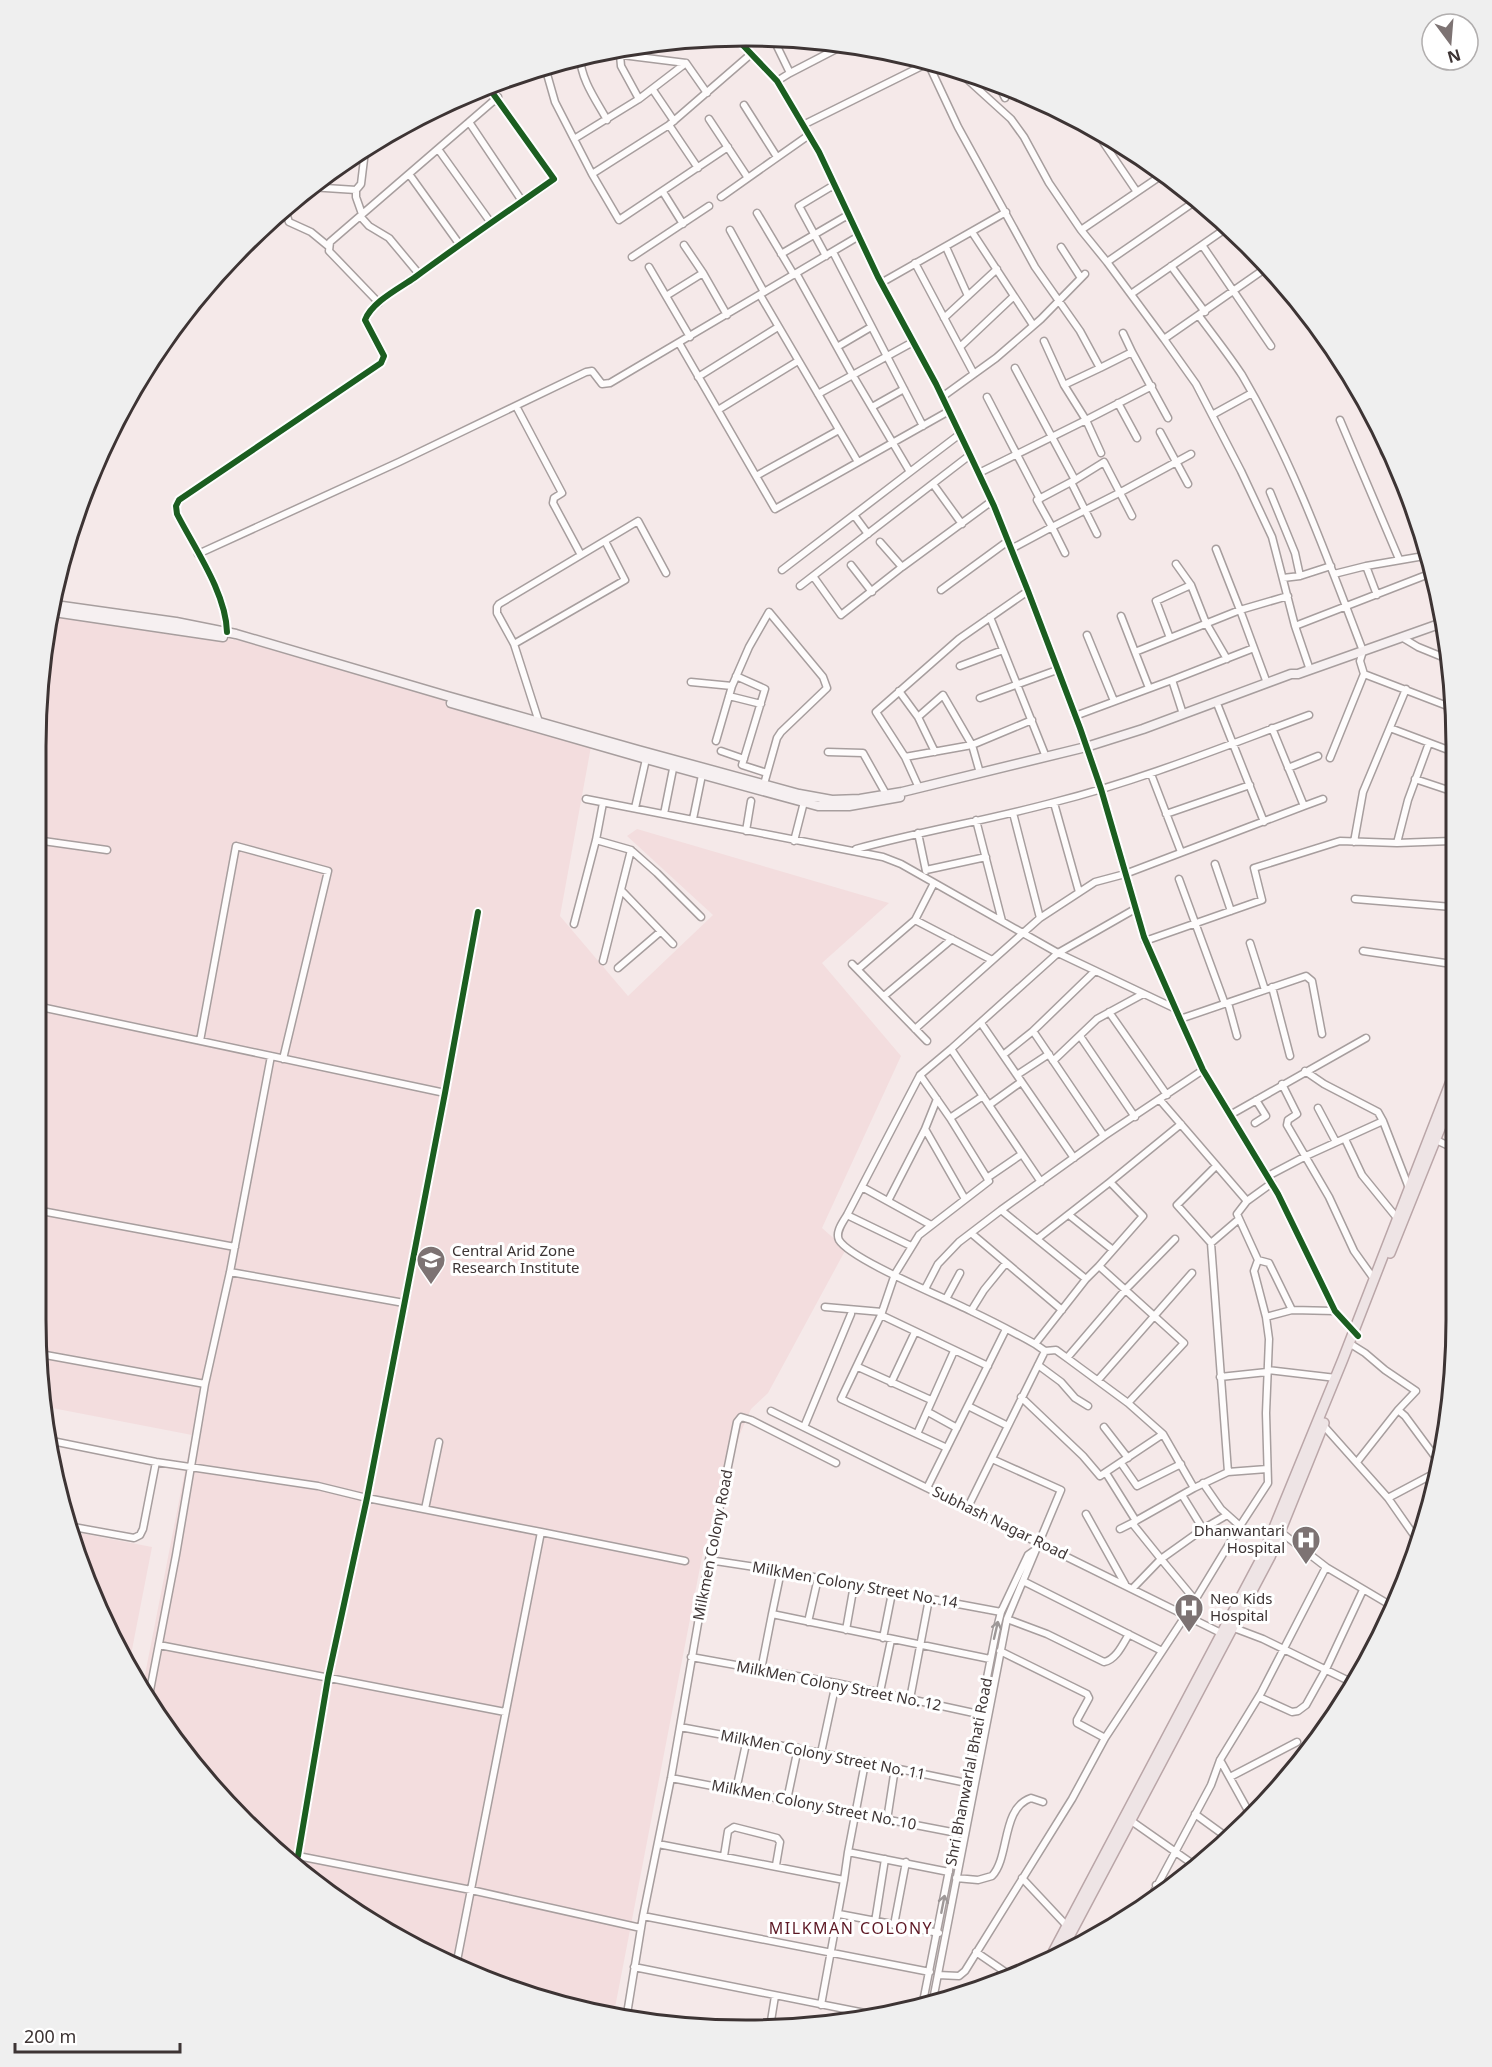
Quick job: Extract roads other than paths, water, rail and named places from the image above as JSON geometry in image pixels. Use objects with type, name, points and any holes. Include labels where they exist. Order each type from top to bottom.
[{"type":"main road","points":[[61,606],[176,622],[227,632],[675,763],[832,800],[860,799],[919,788],[1087,749],[1292,674],[1304,672],[1435,626]]},
{"type":"main road","points":[[59,613],[241,640],[466,708],[646,759],[675,763],[702,774],[804,802],[834,807],[866,804],[920,793],[1087,749],[1218,706],[1293,679],[1304,672]]},
{"type":"main road","points":[[1225,1635],[1237,1629],[1323,1425],[1446,1097]]},
{"type":"main road","points":[[1055,1948],[1225,1635],[1262,1557],[1278,1531],[1336,1378],[1354,1339],[1397,1218],[1446,1110]]},
{"type":"main road","points":[[1066,1943],[1127,1818]]},
{"type":"street","points":[[744,46],[777,81],[809,135],[992,501],[1028,591],[1101,789],[1145,941],[1203,1070],[1270,1179],[1335,1311],[1354,1339],[1385,1370],[1416,1391],[1357,1462]]},
{"type":"street","points":[[778,47],[790,73]]},
{"type":"street","points":[[777,81],[830,52]]},
{"type":"street","points":[[592,174],[671,123],[751,54]]},
{"type":"street","points":[[637,55],[686,63],[707,93]]},
{"type":"street","points":[[622,58],[621,66],[639,99]]},
{"type":"street","points":[[574,139],[653,90],[686,63]]},
{"type":"street","points":[[581,66],[589,88],[607,120]]},
{"type":"street","points":[[803,125],[918,68]]},
{"type":"street","points":[[932,72],[958,127],[1035,267],[1080,331],[1100,368]]},
{"type":"street","points":[[547,76],[555,102],[592,174],[619,220],[728,147]]},
{"type":"street","points":[[973,85],[1011,119],[1024,136],[1049,183],[1197,384],[1272,537],[1288,596],[1304,672]]},
{"type":"street","points":[[653,90],[698,168]]},
{"type":"street","points":[[227,632],[226,616],[217,592],[177,514],[176,506],[179,500],[383,361],[383,353],[365,320],[367,315],[379,303],[554,179],[495,94]]},
{"type":"street","points":[[328,246],[498,97]]},
{"type":"street","points":[[744,105],[777,157]]},
{"type":"street","points":[[709,119],[748,178]]},
{"type":"street","points":[[469,123],[522,201]]},
{"type":"street","points":[[721,197],[809,135]]},
{"type":"street","points":[[1106,146],[1137,192]]},
{"type":"street","points":[[438,149],[491,223]]},
{"type":"street","points":[[364,160],[361,184],[356,190],[361,215],[369,226],[389,238],[419,274]]},
{"type":"street","points":[[409,174],[460,245]]},
{"type":"street","points":[[1082,230],[1156,179]]},
{"type":"street","points":[[834,185],[799,206],[871,327],[923,426]]},
{"type":"street","points":[[328,186],[356,190]]},
{"type":"street","points":[[663,192],[682,224]]},
{"type":"street","points":[[1107,262],[1189,205]]},
{"type":"street","points":[[632,257],[709,206]]},
{"type":"street","points":[[757,213],[910,472]]},
{"type":"street","points":[[881,283],[1006,213]]},
{"type":"street","points":[[781,254],[848,214]]},
{"type":"street","points":[[288,218],[289,222],[311,232],[328,246],[329,251],[379,303]]},
{"type":"street","points":[[730,230],[778,327],[858,462]]},
{"type":"street","points":[[972,232],[1033,325]]},
{"type":"street","points":[[1131,294],[1220,232]]},
{"type":"street","points":[[198,555],[589,371],[594,372],[602,384],[610,383],[858,236]]},
{"type":"street","points":[[684,245],[727,315]]},
{"type":"street","points":[[1202,245],[1271,346]]},
{"type":"street","points":[[946,247],[968,296]]},
{"type":"street","points":[[942,397],[996,358],[1083,276],[1061,247]]},
{"type":"street","points":[[915,263],[974,374]]},
{"type":"street","points":[[1171,266],[1240,372],[1282,449],[1331,566],[1363,651],[1360,661],[1364,674],[1330,758]]},
{"type":"street","points":[[649,267],[690,337]]},
{"type":"street","points":[[944,318],[997,269]]},
{"type":"street","points":[[1164,339],[1260,272]]},
{"type":"street","points":[[666,296],[703,273]]},
{"type":"street","points":[[960,347],[1014,296]]},
{"type":"street","points":[[698,377],[778,327]]},
{"type":"street","points":[[837,347],[871,327]]},
{"type":"street","points":[[1124,333],[1168,418]]},
{"type":"street","points":[[1044,341],[1064,385],[1086,420],[1101,453]]},
{"type":"street","points":[[818,394],[913,342]]},
{"type":"street","points":[[679,343],[776,508],[949,411]]},
{"type":"street","points":[[1064,385],[1132,352]]},
{"type":"street","points":[[718,410],[798,361]]},
{"type":"street","points":[[1016,368],[1052,436],[1097,534]]},
{"type":"street","points":[[979,473],[1152,386]]},
{"type":"street","points":[[872,407],[904,389]]},
{"type":"street","points":[[1212,415],[1252,393]]},
{"type":"street","points":[[987,397],[1040,499]]},
{"type":"street","points":[[1118,403],[1137,438]]},
{"type":"street","points":[[516,406],[562,493],[554,498],[553,503],[581,555]]},
{"type":"street","points":[[1340,420],[1399,560]]},
{"type":"street","points":[[756,476],[839,430]]},
{"type":"street","points":[[1160,432],[1188,484]]},
{"type":"street","points":[[782,570],[960,434]]},
{"type":"street","points":[[1011,549],[1191,454]]},
{"type":"street","points":[[800,586],[970,455]]},
{"type":"street","points":[[1065,553],[1037,500],[1104,462],[1132,516]]},
{"type":"street","points":[[933,484],[962,524]]},
{"type":"street","points":[[1270,492],[1295,553],[1300,576]]},
{"type":"street","points":[[813,576],[841,615],[992,501]]},
{"type":"street","points":[[854,515],[868,534]]},
{"type":"street","points":[[539,722],[514,644],[497,613],[499,604],[638,522],[666,573]]},
{"type":"street","points":[[514,644],[623,583],[626,578],[605,541]]},
{"type":"street","points":[[942,590],[1008,541]]},
{"type":"street","points":[[880,542],[902,567]]},
{"type":"street","points":[[1216,549],[1267,683]]},
{"type":"street","points":[[1334,574],[1419,557]]},
{"type":"street","points":[[1176,564],[1191,585],[1206,623],[1227,659]]},
{"type":"street","points":[[851,565],[872,592]]},
{"type":"street","points":[[1283,578],[1300,576],[1331,566]]},
{"type":"street","points":[[1366,566],[1377,595]]},
{"type":"street","points":[[1295,626],[1424,576]]},
{"type":"street","points":[[1170,638],[1156,601],[1191,585]]},
{"type":"street","points":[[919,788],[905,757],[876,712],[959,639],[1028,591]]},
{"type":"street","points":[[1135,652],[1240,610],[1288,596]]},
{"type":"street","points":[[716,741],[736,676],[769,612],[823,677],[827,688],[777,738],[764,784]]},
{"type":"street","points":[[1121,616],[1149,688]]},
{"type":"street","points":[[990,617],[1046,757]]},
{"type":"street","points":[[1087,635],[1114,701]]},
{"type":"street","points":[[1403,638],[1440,656]]},
{"type":"street","points":[[1075,716],[1254,648]]},
{"type":"street","points":[[960,666],[1003,650]]},
{"type":"street","points":[[980,698],[1057,670]]},
{"type":"street","points":[[1364,674],[1444,705]]},
{"type":"street","points":[[736,676],[764,687],[765,691],[742,765],[767,773]]},
{"type":"street","points":[[1172,680],[1183,714]]},
{"type":"street","points":[[691,682],[732,686]]},
{"type":"street","points":[[1354,842],[1364,792],[1406,689]]},
{"type":"street","points":[[899,691],[918,717],[935,752]]},
{"type":"street","points":[[918,717],[943,695],[972,745],[980,773]]},
{"type":"street","points":[[729,696],[761,704]]},
{"type":"street","points":[[1218,706],[1264,822]]},
{"type":"street","points":[[852,850],[1054,803],[1151,774],[1309,715]]},
{"type":"street","points":[[905,757],[972,745],[1032,720]]},
{"type":"street","points":[[1272,728],[1304,806]]},
{"type":"street","points":[[1390,728],[1446,749]]},
{"type":"street","points":[[1397,843],[1415,779],[1429,743]]},
{"type":"street","points":[[721,751],[744,759]]},
{"type":"street","points":[[828,752],[863,753],[886,794]]},
{"type":"street","points":[[1288,768],[1318,756]]},
{"type":"street","points":[[635,808],[646,759]]},
{"type":"street","points":[[664,814],[675,763]]},
{"type":"street","points":[[693,819],[702,774]]},
{"type":"street","points":[[1151,774],[1181,852]]},
{"type":"street","points":[[1415,779],[1446,789]]},
{"type":"street","points":[[1166,814],[1250,785]]},
{"type":"street","points":[[586,798],[794,841],[852,850],[901,864],[1058,953],[1176,1009]]},
{"type":"street","points":[[915,1029],[1040,918],[1095,882],[1125,874],[1323,799]]},
{"type":"street","points":[[746,831],[751,801]]},
{"type":"street","points":[[794,841],[804,802]]},
{"type":"street","points":[[574,924],[596,840],[603,803]]},
{"type":"street","points":[[1054,803],[1079,892]]},
{"type":"street","points":[[1013,813],[1040,918]]},
{"type":"street","points":[[976,820],[1002,922]]},
{"type":"street","points":[[918,833],[926,870],[925,878]]},
{"type":"street","points":[[596,840],[631,850],[701,917]]},
{"type":"street","points":[[46,841],[107,850]]},
{"type":"street","points":[[1145,941],[1262,900],[1254,868],[1340,841],[1397,843],[1446,841]]},
{"type":"street","points":[[200,1041],[236,846],[328,871],[283,1059]]},
{"type":"street","points":[[603,961],[631,850]]},
{"type":"street","points":[[926,870],[986,858]]},
{"type":"street","points":[[1215,864],[1231,911]]},
{"type":"street","points":[[1179,879],[1238,1036]]},
{"type":"street","points":[[927,1041],[855,966],[915,920],[934,883]]},
{"type":"street","points":[[622,891],[673,944]]},
{"type":"street","points":[[1355,899],[1446,907]]},
{"type":"street","points":[[1135,909],[1058,953],[951,1050],[920,1075],[837,1233],[840,1242],[857,1256],[971,1311],[1045,1351],[1056,1350],[1128,1403],[1163,1434],[1194,1488]]},
{"type":"street","points":[[478,912],[367,1498],[328,1678],[298,1856],[471,1890],[641,1928]]},
{"type":"street","points":[[915,920],[992,960]]},
{"type":"street","points":[[618,968],[660,932]]},
{"type":"street","points":[[884,996],[951,939]]},
{"type":"street","points":[[1250,943],[1269,988],[1290,1056]]},
{"type":"street","points":[[1363,951],[1446,963]]},
{"type":"street","points":[[1003,1055],[1033,1031],[1095,971]]},
{"type":"street","points":[[1180,1019],[1306,976],[1310,978],[1322,1034]]},
{"type":"street","points":[[1053,1061],[1097,1019],[1143,994]]},
{"type":"street","points":[[46,1008],[445,1093]]},
{"type":"street","points":[[1109,1012],[1167,1095]]},
{"type":"street","points":[[981,1023],[1074,1158]]},
{"type":"street","points":[[1033,1031],[1104,1136]]},
{"type":"street","points":[[1080,1036],[1135,1117]]},
{"type":"street","points":[[1230,1115],[1366,1038]]},
{"type":"street","points":[[951,1050],[1041,1182]]},
{"type":"street","points":[[1017,1075],[1049,1054]]},
{"type":"street","points":[[150,1688],[205,1384],[230,1272],[271,1056]]},
{"type":"street","points":[[925,1289],[938,1264],[1000,1210],[1104,1136],[1203,1070]]},
{"type":"street","points":[[1305,1071],[1324,1084],[1378,1112],[1409,1188]]},
{"type":"street","points":[[920,1075],[989,1180],[919,1235],[911,1246],[895,1275],[882,1313],[841,1399],[947,1448]]},
{"type":"street","points":[[989,1105],[1021,1082]]},
{"type":"street","points":[[1282,1084],[1297,1114],[1288,1120],[1287,1125],[1329,1197],[1354,1251],[1374,1279]]},
{"type":"street","points":[[950,1118],[983,1096]]},
{"type":"street","points":[[888,1201],[925,1129],[937,1099]]},
{"type":"street","points":[[1160,1100],[1247,1201]]},
{"type":"street","points":[[1255,1123],[1266,1116],[1256,1100]]},
{"type":"street","points":[[1318,1108],[1336,1142]]},
{"type":"street","points":[[938,1975],[959,1976],[965,1971],[1072,1799],[1105,1738],[1186,1616],[1240,1526],[1267,1488],[1269,1340],[1266,1317],[1254,1271],[1258,1260],[1237,1211],[1270,1179],[1306,1156],[1383,1121]]},
{"type":"street","points":[[1037,1239],[1181,1124]]},
{"type":"street","points":[[925,1129],[965,1199]]},
{"type":"street","points":[[1432,1138],[1446,1145]]},
{"type":"street","points":[[1345,1139],[1362,1175],[1397,1218]]},
{"type":"street","points":[[987,1178],[1022,1154]]},
{"type":"street","points":[[1216,1166],[1177,1205],[1211,1243],[1228,1472]]},
{"type":"street","points":[[1035,1344],[1086,1279],[1143,1216],[1110,1182]]},
{"type":"street","points":[[862,1187],[931,1225]]},
{"type":"street","points":[[1000,1210],[1086,1279]]},
{"type":"street","points":[[46,1212],[235,1247]]},
{"type":"street","points":[[847,1215],[911,1246]]},
{"type":"street","points":[[1069,1215],[1113,1250]]},
{"type":"street","points":[[1211,1243],[1239,1219]]},
{"type":"street","points":[[971,1233],[1062,1310]]},
{"type":"street","points":[[1067,1358],[1126,1289],[1175,1239]]},
{"type":"street","points":[[1258,1260],[1269,1263],[1292,1310]]},
{"type":"street","points":[[971,1311],[984,1290],[1006,1263]]},
{"type":"street","points":[[1099,1266],[1184,1343],[1128,1403]]},
{"type":"street","points":[[230,1272],[404,1303]]},
{"type":"street","points":[[1098,1380],[1192,1273]]},
{"type":"street","points":[[946,1299],[960,1274]]},
{"type":"street","points":[[825,1307],[882,1313],[915,1332],[988,1366]]},
{"type":"street","points":[[1266,1317],[1292,1310],[1335,1311]]},
{"type":"street","points":[[804,1427],[851,1314]]},
{"type":"street","points":[[927,1488],[1006,1329]]},
{"type":"street","points":[[891,1383],[915,1332]]},
{"type":"street","points":[[917,1434],[954,1351]]},
{"type":"street","points":[[968,1507],[1045,1351]]},
{"type":"street","points":[[47,1355],[205,1384]]},
{"type":"street","points":[[1038,1365],[1061,1382],[1075,1398],[1088,1406]]},
{"type":"street","points":[[858,1367],[931,1400]]},
{"type":"street","points":[[1220,1377],[1268,1371],[1336,1378]]},
{"type":"street","points":[[1021,1397],[1083,1456],[1100,1476],[1163,1434]]},
{"type":"street","points":[[968,1406],[1008,1426]]},
{"type":"street","points":[[1398,1410],[1433,1453]]},
{"type":"street","name":"Subhash Nagar Road","points":[[771,1411],[1225,1635]]},
{"type":"street","points":[[928,1412],[957,1428]]},
{"type":"street","name":"Milkmen Colony Road","points":[[658,1844],[709,1560],[737,1422],[741,1417],[836,1463]]},
{"type":"street","points":[[1323,1425],[1388,1498],[1412,1533]]},
{"type":"street","points":[[1104,1427],[1128,1458]]},
{"type":"street","points":[[57,1442],[156,1462],[318,1485],[367,1498],[685,1561]]},
{"type":"street","points":[[424,1509],[439,1442]]},
{"type":"street","name":"Shri Bhanwarlal Bhati Road","points":[[923,1998],[967,1783],[1007,1619],[1061,1490],[992,1459]]},
{"type":"street","points":[[78,1528],[134,1538],[140,1535],[156,1462]]},
{"type":"street","points":[[1121,1463],[1137,1486],[1181,1464]]},
{"type":"street","points":[[1120,1529],[1203,1483],[1228,1472],[1268,1469]]},
{"type":"street","points":[[1106,1473],[1134,1522],[1195,1600]]},
{"type":"street","points":[[1388,1498],[1428,1477]]},
{"type":"street","points":[[1203,1483],[1213,1499],[1240,1526]]},
{"type":"street","points":[[1182,1495],[1203,1529]]},
{"type":"street","points":[[1086,1514],[1125,1585]]},
{"type":"street","points":[[1133,1588],[1161,1559],[1227,1515]]},
{"type":"street","points":[[1278,1531],[1326,1567],[1385,1603]]},
{"type":"street","points":[[458,1958],[541,1532]]},
{"type":"street","name":"Shri Bhanwarlal Bhati Road","points":[[934,1995],[956,1878],[990,1659],[1001,1612],[1028,1555],[1035,1550]]},
{"type":"street","name":"MilkMen Colony Street No. 14","points":[[709,1560],[1001,1612]]},
{"type":"street","points":[[1154,1889],[1211,1785],[1220,1760],[1259,1697],[1326,1567]]},
{"type":"street","points":[[761,1670],[781,1571]]},
{"type":"street","points":[[808,1622],[818,1578]]},
{"type":"street","points":[[1023,1581],[1162,1651]]},
{"type":"street","points":[[846,1630],[854,1585]]},
{"type":"street","points":[[1259,1697],[1284,1709],[1298,1711],[1306,1705],[1326,1669],[1363,1590]]},
{"type":"street","points":[[880,1692],[892,1593]]},
{"type":"street","points":[[910,1699],[929,1599]]},
{"type":"street","points":[[772,1614],[990,1659]]},
{"type":"street","points":[[1007,1619],[1047,1634],[1104,1662],[1109,1662],[1130,1634]]},
{"type":"street","points":[[1237,1629],[1347,1680]]},
{"type":"street","points":[[159,1644],[505,1712]]},
{"type":"street","points":[[1000,1651],[1087,1694],[1089,1698],[1077,1723],[1105,1738]]},
{"type":"street","name":"MilkMen Colony Street No. 12","points":[[691,1657],[836,1683],[983,1715]]},
{"type":"street","points":[[821,1753],[836,1683]]},
{"type":"street","name":"MilkMen Colony Street No. 11","points":[[680,1727],[798,1748],[967,1783]]},
{"type":"street","points":[[736,1790],[747,1739]]},
{"type":"street","points":[[1230,1777],[1297,1743]]},
{"type":"street","points":[[787,1800],[798,1748]]},
{"type":"street","points":[[1220,1760],[1247,1809]]},
{"type":"street","points":[[821,2005],[865,1763]]},
{"type":"street","points":[[887,1820],[895,1768]]},
{"type":"street","name":"MilkMen Colony Street No. 10","points":[[671,1778],[957,1833]]},
{"type":"street","points":[[956,1878],[978,1880],[992,1876],[999,1864],[1008,1830],[1020,1806],[1031,1798],[1043,1802]]},
{"type":"street","points":[[1195,1814],[1222,1833]]},
{"type":"street","points":[[1127,1818],[1189,1862]]},
{"type":"street","points":[[724,1856],[728,1831],[734,1827],[777,1838],[780,1842],[776,1865]]},
{"type":"street","points":[[627,2010],[658,1844],[776,1865],[844,1880]]},
{"type":"street","points":[[848,1852],[949,1872]]},
{"type":"street","points":[[875,1922],[885,1859]]},
{"type":"street","points":[[894,1925],[906,1862]]},
{"type":"street","points":[[1022,1878],[1067,1926]]},
{"type":"street","points":[[839,1914],[945,1934]]},
{"type":"street","points":[[643,1916],[930,1972]]},
{"type":"street","points":[[976,1952],[1004,1971]]},
{"type":"street","points":[[634,1967],[857,2011]]},
{"type":"street","points":[[771,2019],[775,1996]]},
{"type":"place","name":"Central Arid Zone Research Institute","points":[[431,1286]]},
{"type":"place","name":"Dhanwantari Hospital","points":[[1306,1566]]},
{"type":"place","name":"Neo Kids Hospital","points":[[1189,1634]]},
{"type":"district","name":"MILKMAN COLONY","points":[[851,1928]]}]
